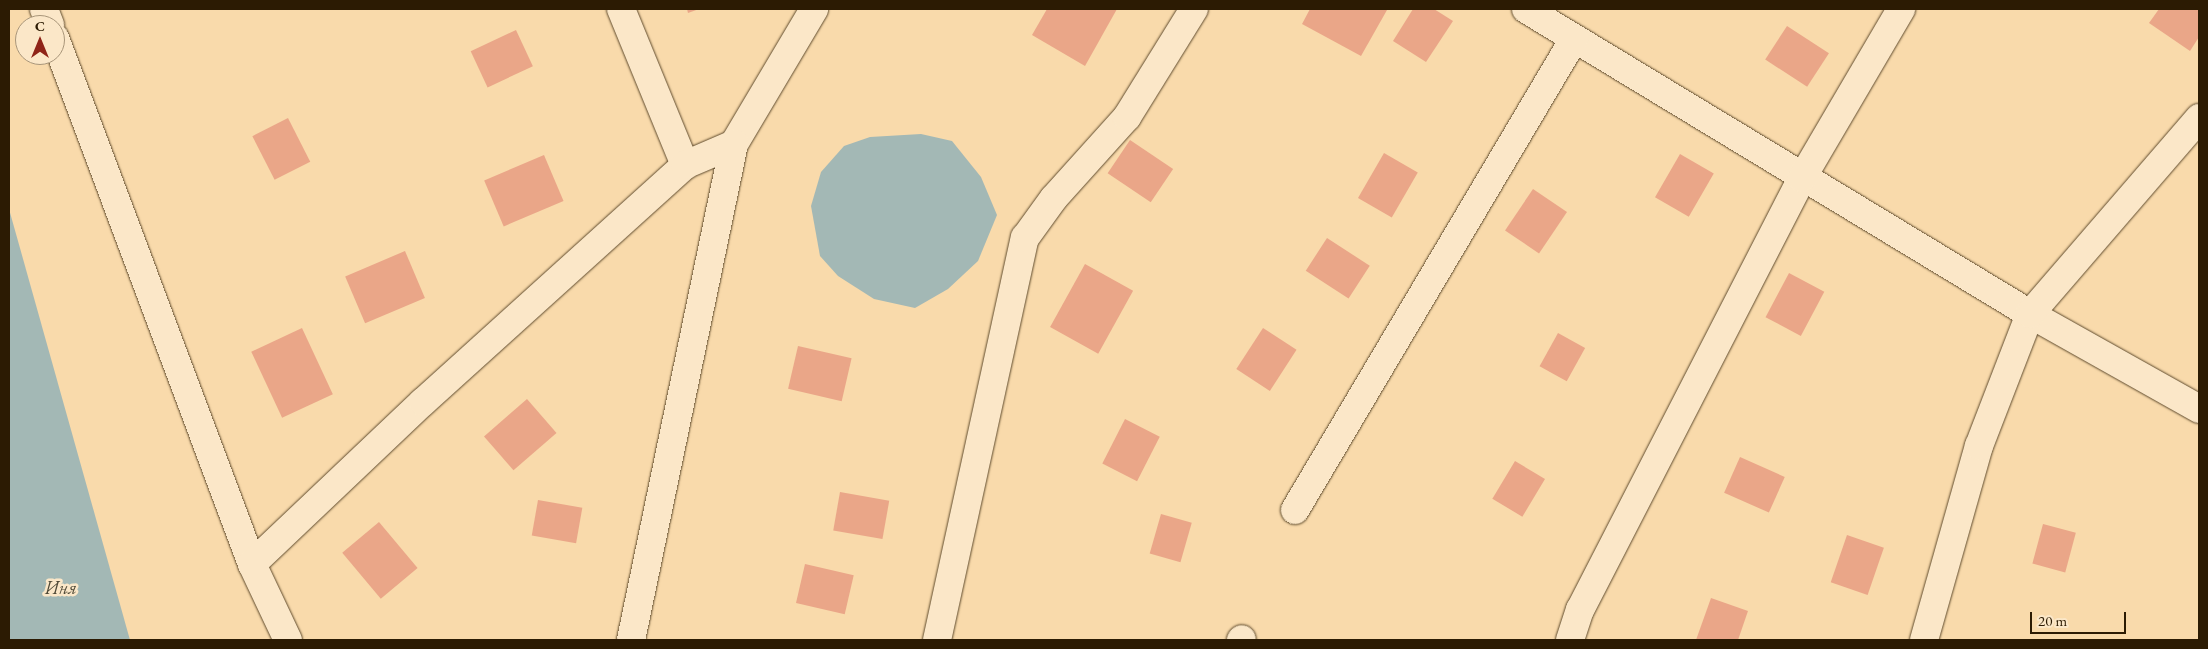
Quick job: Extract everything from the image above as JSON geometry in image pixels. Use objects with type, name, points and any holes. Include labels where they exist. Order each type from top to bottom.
[{"type":"street","points":[[621,9],[685,165]]},
{"type":"street","points":[[631,640],[734,144],[814,9]]},
{"type":"street","points":[[937,640],[1025,238],[1054,198],[1127,117],[1194,9]]},
{"type":"street","points":[[1526,9],[1802,178],[2030,314],[2199,409]]},
{"type":"street","points":[[1570,640],[1580,610],[1802,178],[1902,9]]},
{"type":"street","points":[[1294,510],[1574,39]]},
{"type":"street","points":[[65,65],[252,564],[288,640]]},
{"type":"street","points":[[1924,640],[1979,446],[2030,314],[2199,118]]},
{"type":"street","points":[[252,564],[423,402],[685,165],[734,144]]},
{"type":"water","points":[[921,134],[952,141],[981,177],[997,215],[978,261],[948,289],[915,308],[874,299],[838,276],[820,256],[811,206],[821,172],[844,146],[870,137]]},
{"type":"water","name":"Иня","points":[[9,209],[130,640],[9,640]]},
{"type":"building","points":[[687,9],[699,9],[688,13]]},
{"type":"building","points":[[1047,9],[1117,9],[1085,66],[1032,35]]},
{"type":"building","points":[[1310,9],[1387,10],[1361,56],[1302,24]]},
{"type":"building","points":[[1413,9],[1434,9],[1453,21],[1426,62],[1393,41]]},
{"type":"building","points":[[2159,9],[2199,9],[2199,37],[2190,51],[2149,23]]},
{"type":"building","points":[[1787,26],[1829,53],[1807,87],[1765,60]]},
{"type":"building","points":[[516,30],[533,66],[488,87],[471,51]]},
{"type":"building","points":[[288,118],[310,162],[275,180],[252,136]]},
{"type":"building","points":[[1130,140],[1173,169],[1151,202],[1108,173]]},
{"type":"building","points":[[1384,153],[1418,172],[1392,218],[1358,198]]},
{"type":"building","points":[[1680,154],[1714,174],[1689,217],[1655,197]]},
{"type":"building","points":[[544,155],[564,201],[504,226],[484,180]]},
{"type":"building","points":[[1533,189],[1567,212],[1539,253],[1505,230]]},
{"type":"building","points":[[1327,238],[1370,266],[1349,298],[1306,271]]},
{"type":"building","points":[[405,251],[425,298],[365,323],[345,276]]},
{"type":"building","points":[[1085,264],[1133,291],[1098,354],[1050,327]]},
{"type":"building","points":[[1789,273],[1824,292],[1801,336],[1766,317]]},
{"type":"building","points":[[302,328],[333,394],[282,418],[251,352]]},
{"type":"building","points":[[1263,328],[1297,350],[1270,391],[1236,369]]},
{"type":"building","points":[[1558,333],[1585,348],[1567,381],[1540,366]]},
{"type":"building","points":[[798,346],[852,358],[842,401],[788,389]]},
{"type":"building","points":[[527,399],[557,433],[514,470],[484,436]]},
{"type":"building","points":[[1125,419],[1160,437],[1137,481],[1102,464]]},
{"type":"building","points":[[1740,457],[1785,477],[1769,513],[1724,493]]},
{"type":"building","points":[[1515,461],[1545,479],[1522,517],[1492,499]]},
{"type":"building","points":[[840,492],[889,501],[882,539],[833,530]]},
{"type":"building","points":[[538,500],[582,508],[576,543],[532,535]]},
{"type":"building","points":[[1161,514],[1192,523],[1180,562],[1150,553]]},
{"type":"building","points":[[379,522],[418,568],[381,599],[342,553]]},
{"type":"building","points":[[2043,524],[2076,533],[2065,572],[2032,564]]},
{"type":"building","points":[[1847,535],[1884,548],[1868,595],[1831,582]]},
{"type":"building","points":[[805,564],[854,575],[845,614],[796,603]]},
{"type":"building","points":[[1711,598],[1748,611],[1738,640],[1696,640]]}]
